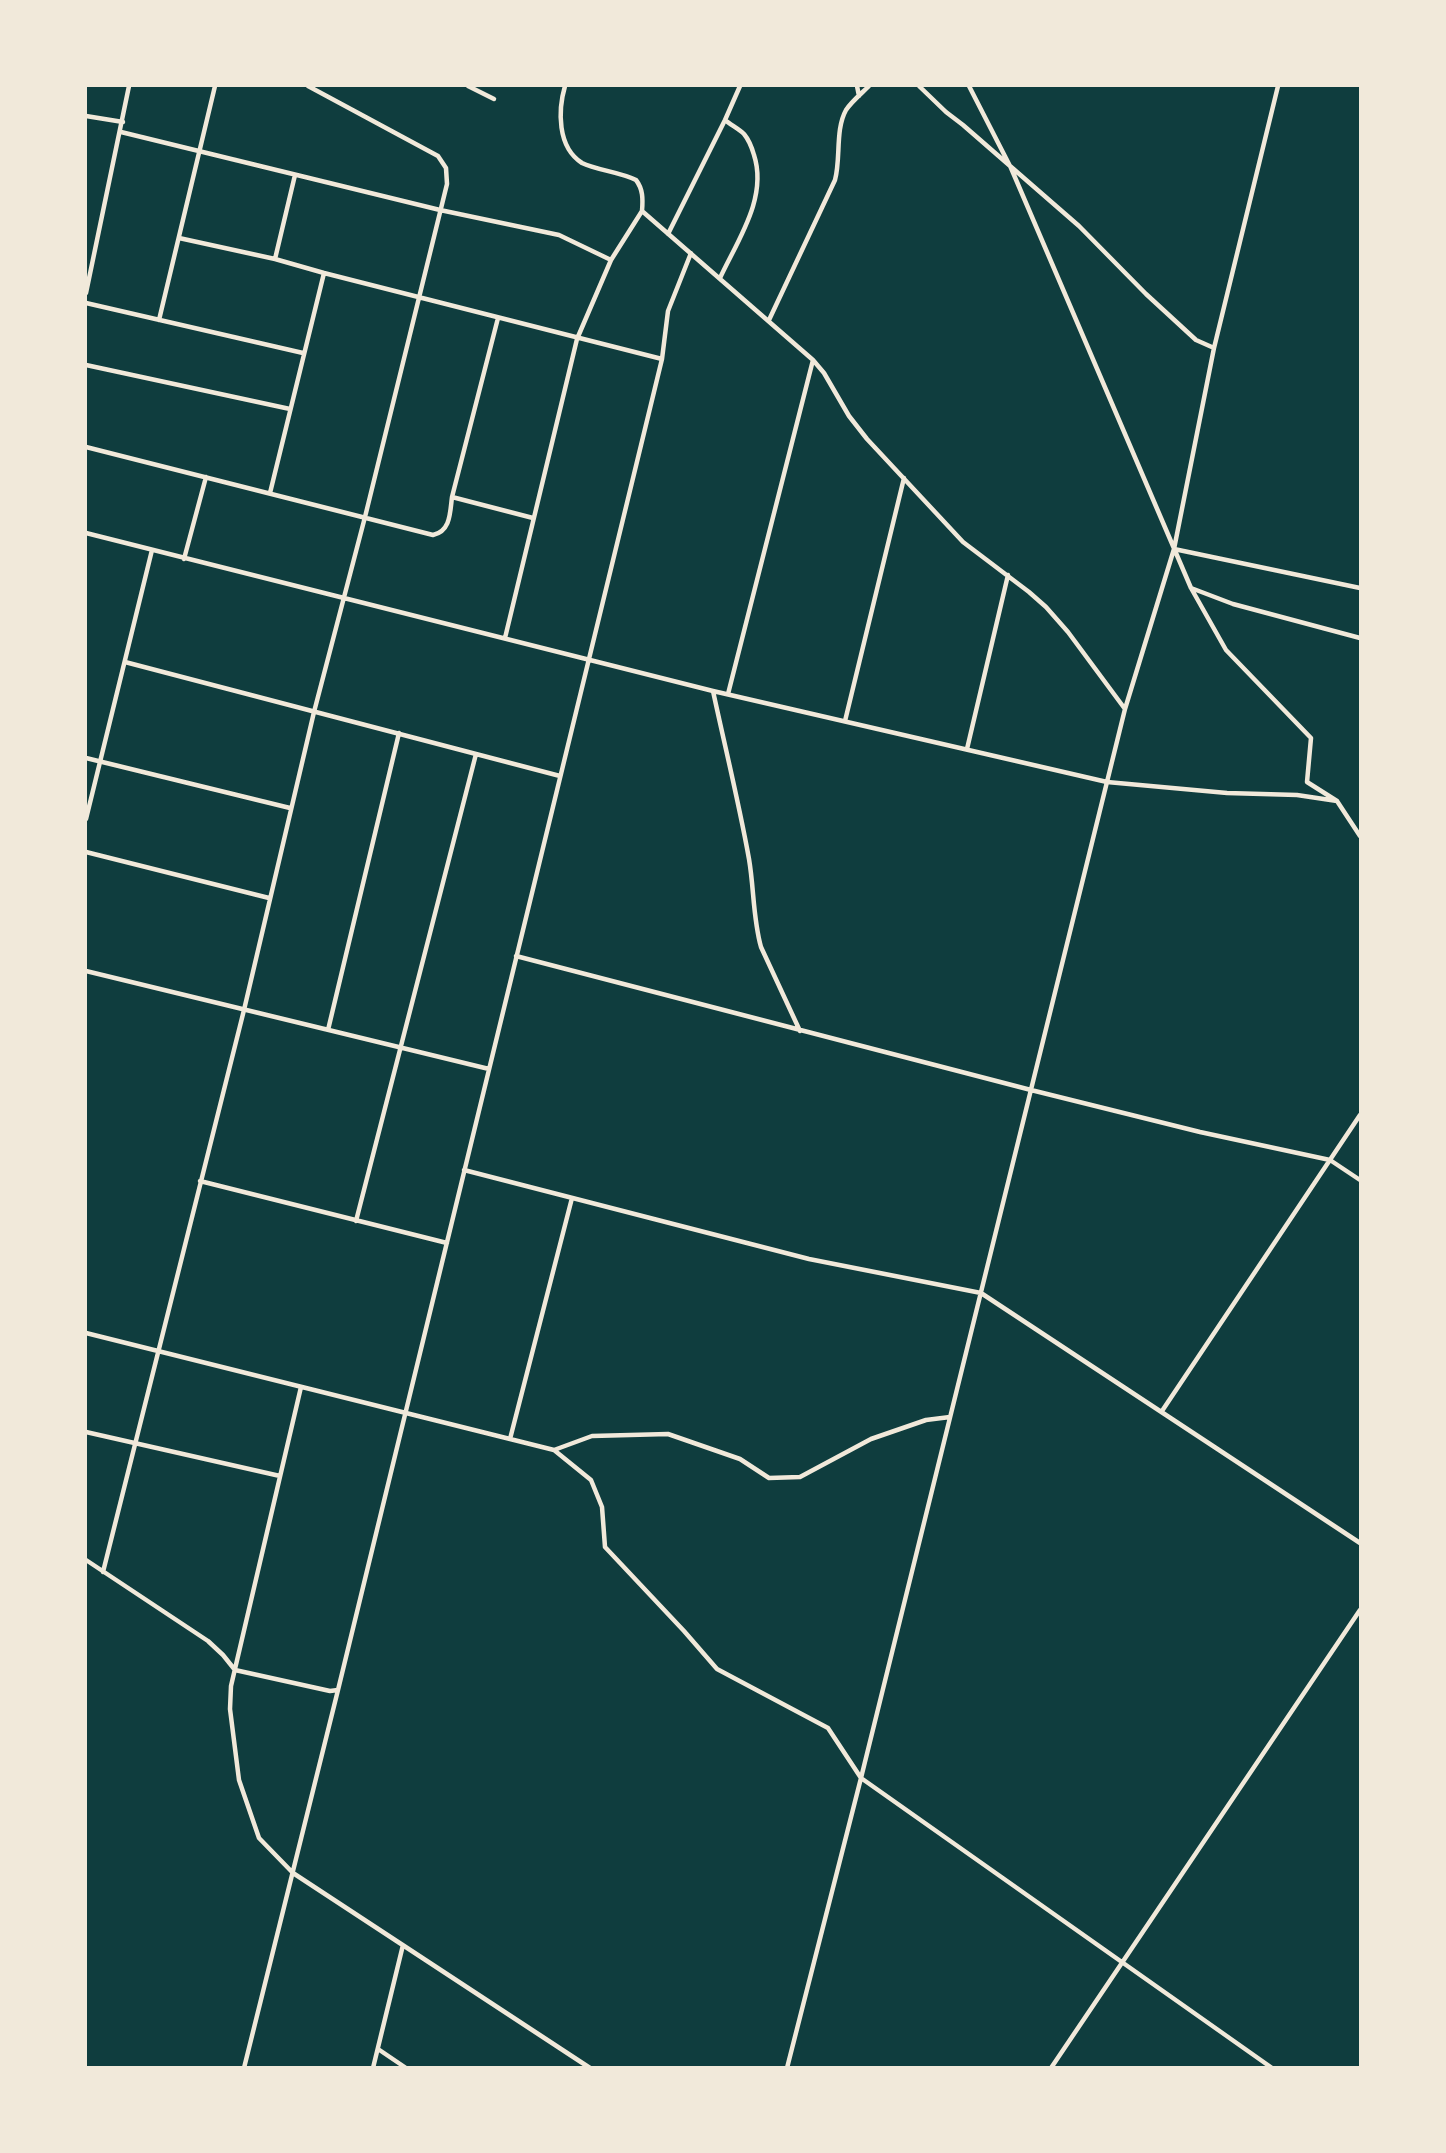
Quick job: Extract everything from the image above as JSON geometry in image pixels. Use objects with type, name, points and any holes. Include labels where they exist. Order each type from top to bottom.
[{"type":"street","points":[[86,293],[129,86]]},
{"type":"street","points":[[159,320],[216,86]]},
{"type":"street","points":[[103,1572],[244,1010],[290,808],[447,184],[446,168],[438,156],[308,86]]},
{"type":"street","points":[[468,86],[494,99]]},
{"type":"street","points":[[505,638],[577,339],[611,260],[642,211],[641,187],[636,180],[582,162],[568,148],[561,127],[561,102],[565,86]]},
{"type":"street","points":[[668,234],[740,86]]},
{"type":"street","points":[[857,86],[859,96]]},
{"type":"street","points":[[769,320],[835,180],[843,118],[847,108],[869,86]]},
{"type":"street","points":[[919,86],[1079,226],[1146,294],[1196,340],[1214,348]]},
{"type":"street","points":[[969,86],[1011,168],[1191,588],[1226,650],[1311,738],[1307,782],[1337,801],[1360,836]]},
{"type":"street","points":[[787,2067],[861,1778],[1125,709],[1174,549],[1214,348],[1278,86]]},
{"type":"street","points":[[86,116],[123,122]]},
{"type":"street","points":[[720,278],[754,203],[758,179],[756,161],[745,135],[725,120]]},
{"type":"street","points":[[121,132],[440,210],[559,235],[611,260]]},
{"type":"street","points":[[275,259],[295,175]]},
{"type":"street","points":[[642,211],[813,360],[824,373],[849,416],[867,439],[963,542],[1029,592],[1053,615],[1125,709]]},
{"type":"street","points":[[178,238],[275,259],[577,339],[662,359]]},
{"type":"street","points":[[244,2067],[662,359],[668,311],[691,253]]},
{"type":"street","points":[[270,493],[324,273]]},
{"type":"street","points":[[86,303],[303,353]]},
{"type":"street","points":[[86,447],[433,535],[441,533],[448,526],[452,496],[498,318]]},
{"type":"street","points":[[728,694],[813,360]]},
{"type":"street","points":[[86,364],[290,409]]},
{"type":"street","points":[[183,559],[206,477]]},
{"type":"street","points":[[845,722],[904,478]]},
{"type":"street","points":[[452,496],[533,518]]},
{"type":"street","points":[[86,533],[713,691],[1107,782],[1227,793],[1297,795],[1337,801]]},
{"type":"street","points":[[1174,549],[1360,588]]},
{"type":"street","points":[[86,819],[152,550]]},
{"type":"street","points":[[967,749],[1008,575]]},
{"type":"street","points":[[1191,588],[1233,604],[1360,638]]},
{"type":"street","points":[[124,662],[560,776]]},
{"type":"street","points":[[713,691],[749,861],[757,934],[800,1030]]},
{"type":"street","points":[[328,1030],[399,734]]},
{"type":"street","points":[[356,1221],[476,754]]},
{"type":"street","points":[[86,758],[290,808]]},
{"type":"street","points":[[86,852],[269,898]]},
{"type":"street","points":[[516,956],[1031,1090],[1200,1132],[1330,1160],[1360,1180]]},
{"type":"street","points":[[86,971],[489,1069]]},
{"type":"street","points":[[1162,1411],[1360,1115]]},
{"type":"street","points":[[465,1170],[809,1259],[981,1293],[1360,1543]]},
{"type":"street","points":[[200,1181],[447,1243]]},
{"type":"street","points":[[510,1439],[572,1198]]},
{"type":"street","points":[[86,1333],[554,1450],[591,1480],[602,1507],[605,1547],[717,1669],[828,1728],[861,1778],[1272,2067]]},
{"type":"street","points":[[301,1387],[231,1686],[230,1709],[239,1779],[259,1839],[292,1873],[590,2067]]},
{"type":"street","points":[[554,1450],[592,1436],[668,1434],[740,1459],[769,1478],[800,1478],[871,1439],[926,1420],[950,1417]]},
{"type":"street","points":[[86,1432],[280,1476]]},
{"type":"street","points":[[86,1560],[208,1641],[235,1670],[330,1691],[338,1690]]},
{"type":"street","points":[[1051,2067],[1360,1610]]},
{"type":"street","points":[[373,2067],[403,1945]]},
{"type":"street","points":[[378,2049],[406,2067]]}]
